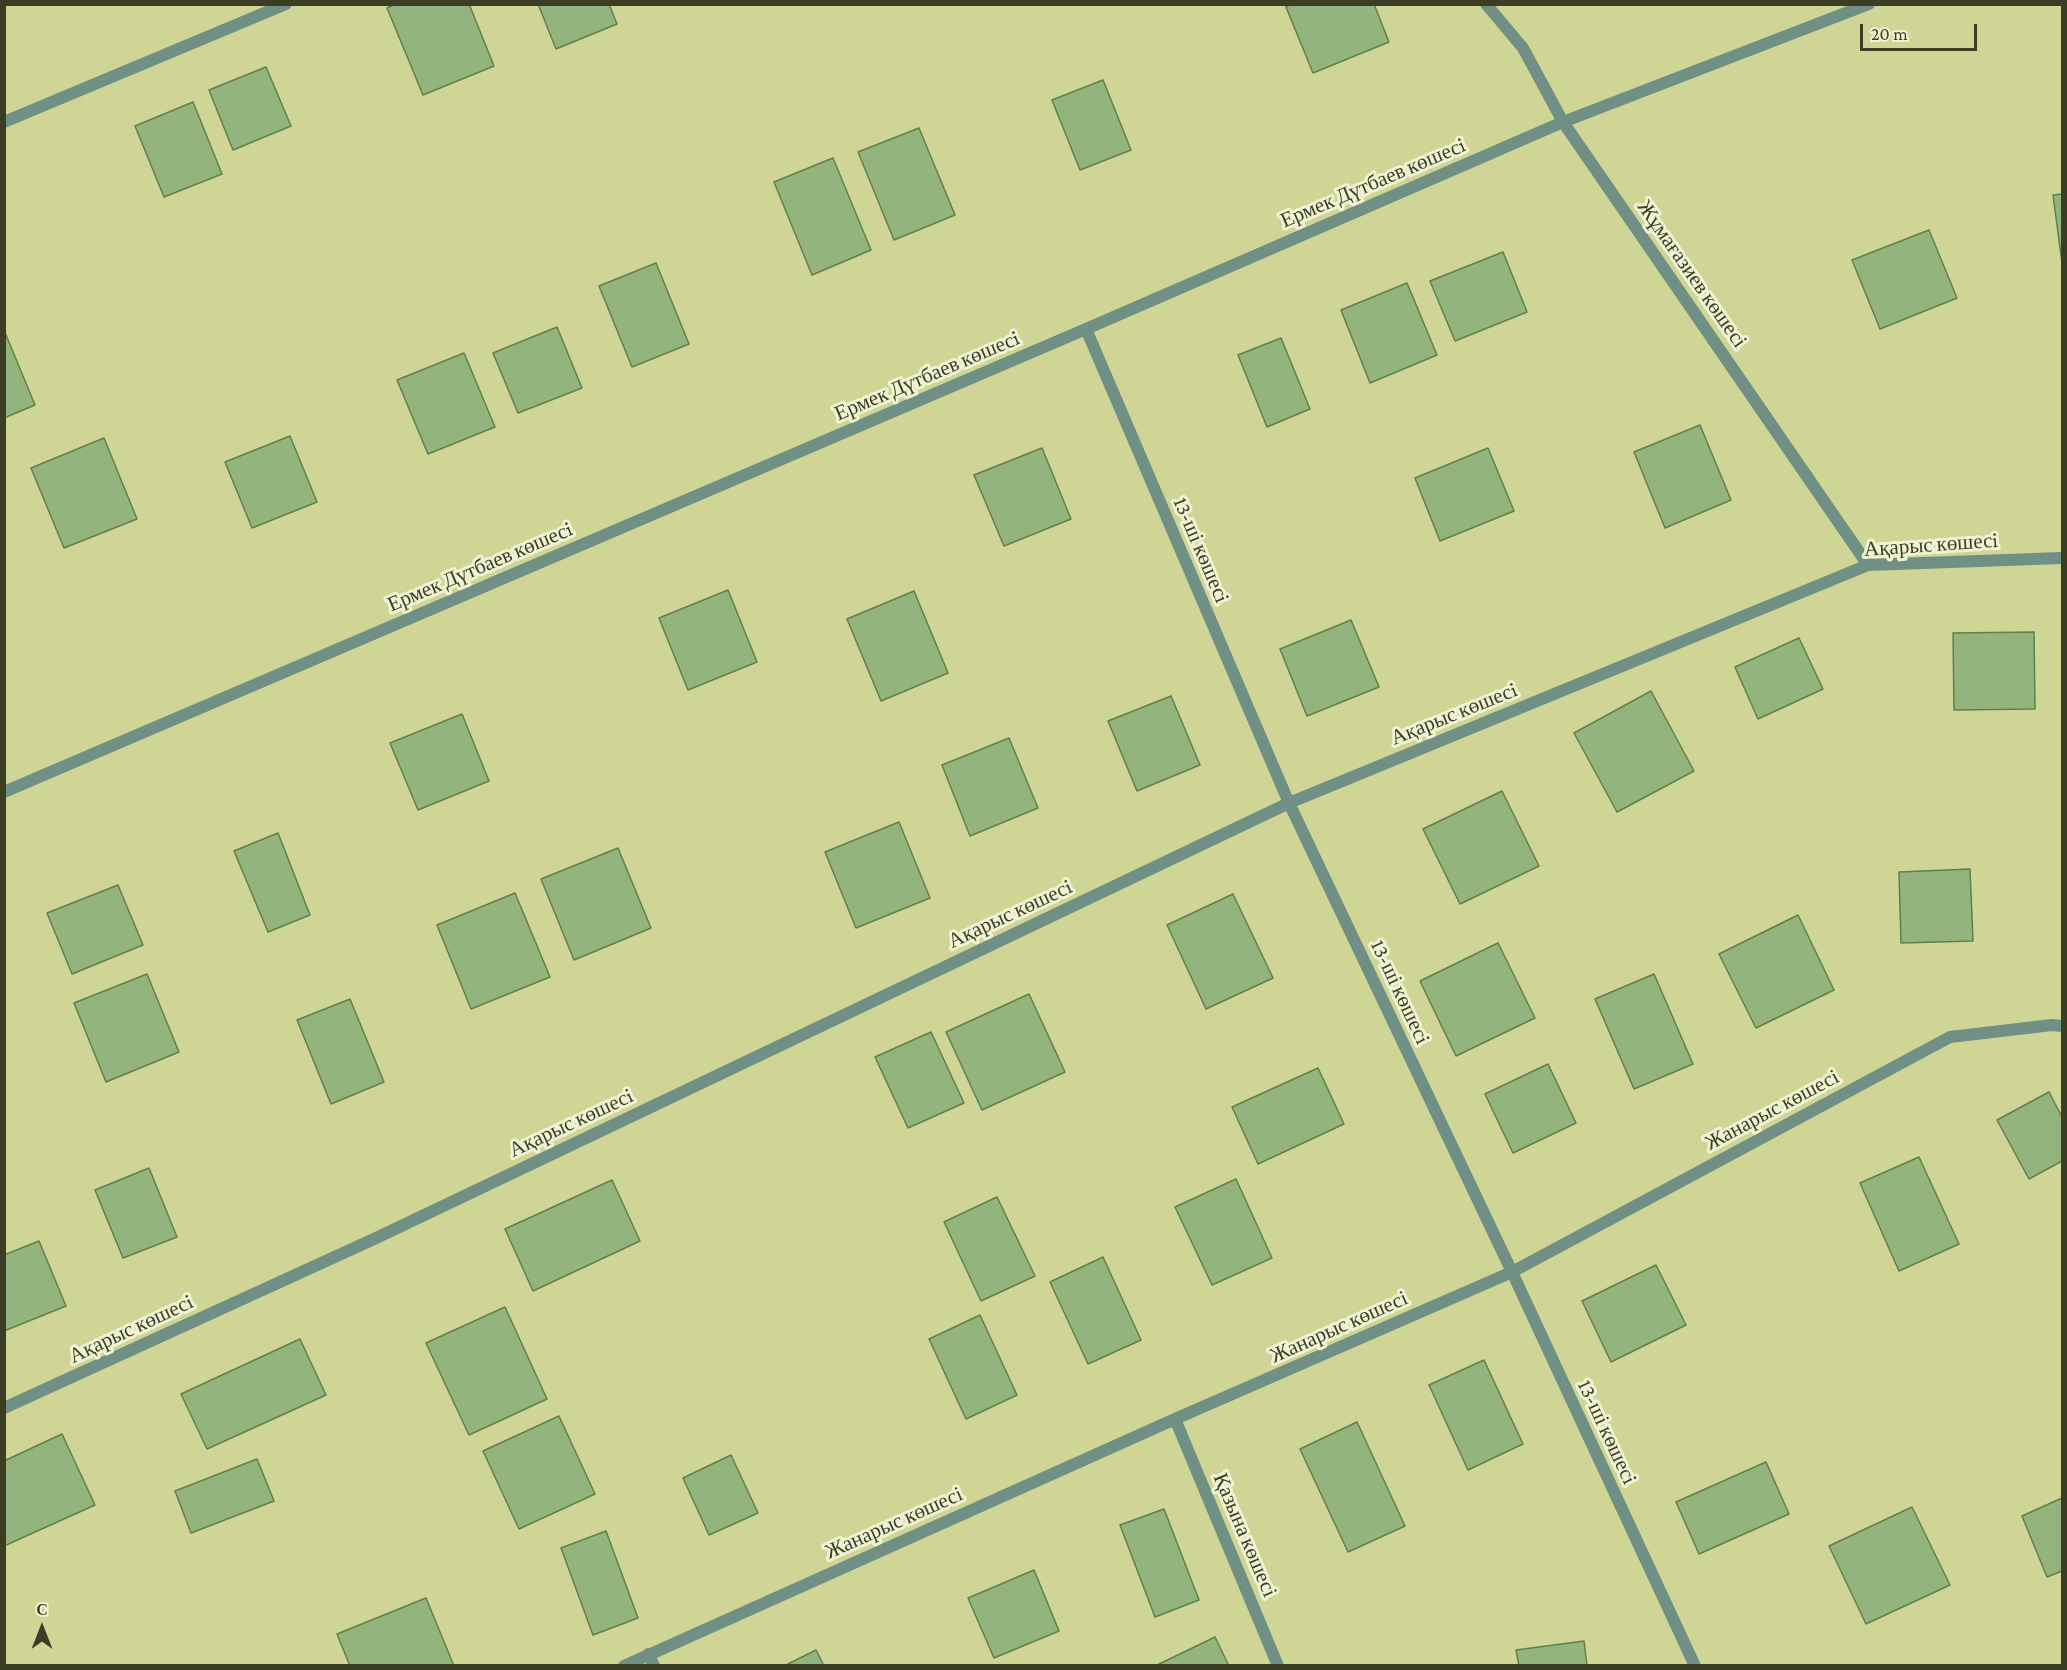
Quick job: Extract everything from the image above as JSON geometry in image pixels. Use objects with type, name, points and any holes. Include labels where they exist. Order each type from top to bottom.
[{"type":"street","points":[[4,122],[286,4]]},
{"type":"street","name":"Жұмағазиев көшесі","points":[[1486,4],[1523,48],[1563,122],[1868,565]]},
{"type":"street","name":"Ермек Дүтбаев көшесi","points":[[6,788],[1086,329],[1563,122],[1869,4]]},
{"type":"street","name":"13-ші көшесi","points":[[1086,329],[1289,803],[1512,1272],[1695,1665]]},
{"type":"street","name":"Ақарыс көшесi","points":[[4,1408],[363,1244],[1289,803],[1868,565],[2062,558]]},
{"type":"street","name":"Жанарыс көшесі","points":[[624,1665],[651,1660],[1176,1419],[1512,1272],[1950,1037],[2052,1025],[2062,1026]]},
{"type":"street","name":"Қазына көшесі","points":[[1176,1419],[1278,1665]]},
{"type":"building","points":[[395,4],[469,4],[494,66],[423,95],[387,8]]},
{"type":"building","points":[[538,4],[609,4],[617,24],[556,49]]},
{"type":"building","points":[[1291,4],[1374,4],[1389,42],[1313,73],[1286,7]]},
{"type":"building","points":[[266,67],[291,126],[233,150],[209,90]]},
{"type":"building","points":[[1103,80],[1131,150],[1080,170],[1052,100]]},
{"type":"building","points":[[193,102],[222,174],[164,197],[135,126]]},
{"type":"building","points":[[919,128],[955,215],[894,240],[858,152]]},
{"type":"building","points":[[833,158],[871,250],[812,275],[774,182]]},
{"type":"building","points":[[2062,194],[2062,263],[2053,195]]},
{"type":"building","points":[[1929,230],[1957,298],[1880,329],[1852,260]]},
{"type":"building","points":[[1503,252],[1527,312],[1455,341],[1430,281]]},
{"type":"building","points":[[656,263],[689,344],[632,367],[599,286]]},
{"type":"building","points":[[1407,283],[1437,355],[1370,383],[1341,310]]},
{"type":"building","points":[[557,327],[582,388],[518,413],[493,353]]},
{"type":"building","points":[[4,330],[35,405],[4,418]]},
{"type":"building","points":[[1281,338],[1310,409],[1267,427],[1238,355]]},
{"type":"building","points":[[464,353],[495,427],[428,454],[397,380]]},
{"type":"building","points":[[1700,425],[1731,500],[1665,528],[1634,452]]},
{"type":"building","points":[[290,436],[317,502],[252,528],[225,462]]},
{"type":"building","points":[[104,438],[137,519],[64,548],[31,468]]},
{"type":"building","points":[[1042,448],[1071,519],[1004,546],[974,475]]},
{"type":"building","points":[[1488,448],[1514,511],[1440,541],[1415,478]]},
{"type":"building","points":[[728,590],[757,662],[688,690],[659,618]]},
{"type":"building","points":[[914,591],[948,673],[881,701],[847,619]]},
{"type":"building","points":[[1351,620],[1379,687],[1307,716],[1280,649]]},
{"type":"building","points":[[2034,632],[2035,709],[1954,710],[1953,633]]},
{"type":"building","points":[[1799,638],[1823,689],[1758,719],[1735,667]]},
{"type":"building","points":[[1651,691],[1694,771],[1617,812],[1574,733]]},
{"type":"building","points":[[1171,696],[1200,765],[1137,791],[1108,721]]},
{"type":"building","points":[[462,714],[489,781],[418,810],[390,743]]},
{"type":"building","points":[[1009,738],[1038,808],[970,836],[942,765]]},
{"type":"building","points":[[1502,791],[1539,866],[1460,904],[1423,829]]},
{"type":"building","points":[[899,822],[930,898],[856,928],[825,852]]},
{"type":"building","points":[[278,833],[310,915],[268,932],[234,851]]},
{"type":"building","points":[[618,848],[651,928],[574,960],[541,879]]},
{"type":"building","points":[[1970,869],[1973,941],[1901,943],[1899,872]]},
{"type":"building","points":[[118,885],[143,945],[72,974],[47,913]]},
{"type":"building","points":[[515,893],[550,977],[471,1009],[437,925]]},
{"type":"building","points":[[1233,894],[1273,978],[1206,1009],[1167,925]]},
{"type":"building","points":[[1798,915],[1834,990],[1756,1028],[1719,954]]},
{"type":"building","points":[[1498,943],[1535,1018],[1456,1056],[1420,981]]},
{"type":"building","points":[[147,974],[179,1052],[106,1082],[74,1003]]},
{"type":"building","points":[[1654,974],[1693,1064],[1634,1089],[1595,999]]},
{"type":"building","points":[[1029,994],[1065,1072],[982,1110],[946,1032]]},
{"type":"building","points":[[350,999],[384,1082],[331,1104],[297,1020]]},
{"type":"building","points":[[931,1032],[964,1103],[908,1128],[875,1057]]},
{"type":"building","points":[[1548,1064],[1576,1123],[1513,1153],[1485,1094]]},
{"type":"building","points":[[1318,1068],[1344,1124],[1258,1164],[1232,1107]]},
{"type":"building","points":[[2049,1092],[2062,1117],[2062,1161],[2029,1179],[1997,1120]]},
{"type":"building","points":[[1919,1157],[1959,1244],[1899,1271],[1860,1183]]},
{"type":"building","points":[[149,1168],[177,1237],[123,1258],[95,1190]]},
{"type":"building","points":[[1236,1179],[1272,1258],[1212,1285],[1175,1207]]},
{"type":"building","points":[[612,1180],[640,1241],[533,1291],[505,1229]]},
{"type":"building","points":[[997,1197],[1035,1276],[981,1301],[944,1222]]},
{"type":"building","points":[[39,1241],[66,1306],[4,1331],[4,1255]]},
{"type":"building","points":[[1103,1257],[1141,1340],[1088,1364],[1050,1282]]},
{"type":"building","points":[[1656,1265],[1686,1325],[1611,1362],[1582,1301]]},
{"type":"building","points":[[505,1307],[547,1399],[469,1435],[426,1343]]},
{"type":"building","points":[[980,1315],[1017,1395],[966,1419],[929,1339]]},
{"type":"building","points":[[300,1339],[326,1395],[207,1449],[181,1394]]},
{"type":"building","points":[[1484,1360],[1523,1444],[1468,1470],[1429,1385]]},
{"type":"building","points":[[559,1416],[595,1494],[519,1529],[483,1451]]},
{"type":"building","points":[[1357,1422],[1405,1526],[1348,1552],[1300,1449]]},
{"type":"building","points":[[62,1434],[95,1505],[4,1546],[4,1461]]},
{"type":"building","points":[[731,1455],[758,1513],[709,1535],[683,1478]]},
{"type":"building","points":[[257,1459],[274,1501],[191,1533],[175,1491]]},
{"type":"building","points":[[1766,1462],[1789,1514],[1699,1554],[1676,1502]]},
{"type":"building","points":[[2062,1498],[2062,1571],[2047,1577],[2022,1516]]},
{"type":"building","points":[[1912,1507],[1950,1585],[1866,1624],[1829,1546]]},
{"type":"building","points":[[1164,1509],[1199,1600],[1155,1617],[1120,1525]]},
{"type":"building","points":[[606,1531],[638,1618],[593,1635],[561,1548]]},
{"type":"building","points":[[1034,1570],[1059,1631],[994,1658],[968,1598]]},
{"type":"building","points":[[426,1598],[454,1666],[350,1666],[337,1634]]},
{"type":"building","points":[[1215,1637],[1229,1666],[1155,1666]]},
{"type":"building","points":[[1584,1641],[1587,1666],[1519,1666],[1516,1650]]},
{"type":"building","points":[[816,1650],[824,1666],[784,1666]]}]
